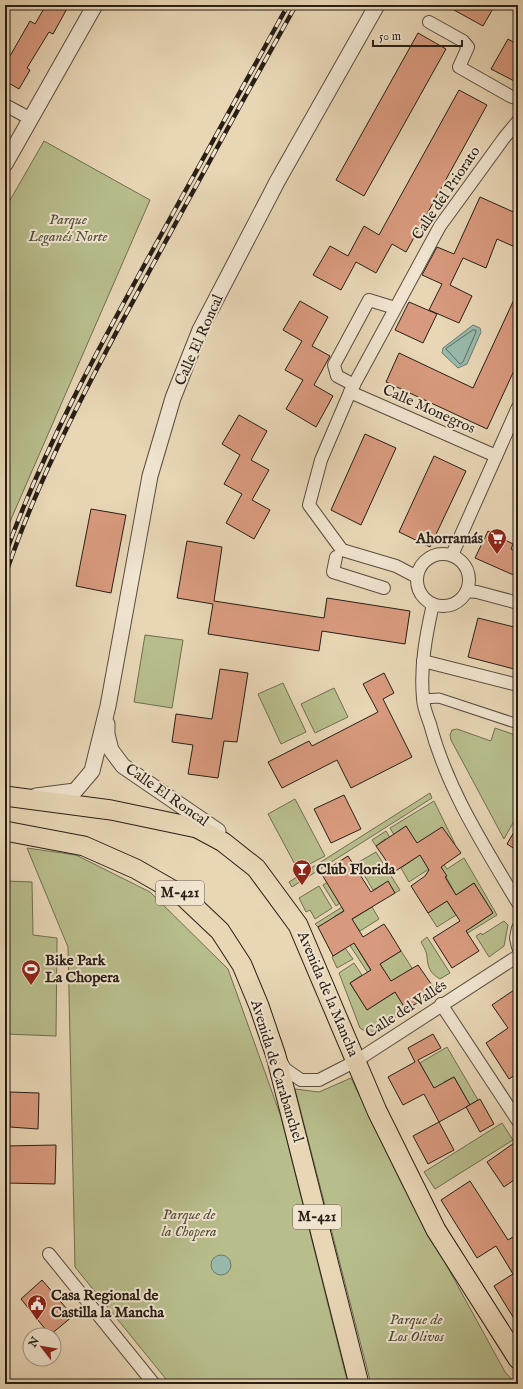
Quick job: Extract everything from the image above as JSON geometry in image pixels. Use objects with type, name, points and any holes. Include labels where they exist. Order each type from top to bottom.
[{"type":"main road","name":"Avenida de la Mancha","points":[[14,797],[111,810],[197,828],[223,842],[256,868],[298,925],[377,1111],[436,1230],[518,1359]]},
{"type":"main road","name":"Avenida de Carabanchel","points":[[5,831],[84,846],[136,869],[183,896],[220,931],[242,965],[259,1006],[274,1050],[359,1384]]},
{"type":"street","points":[[5,164],[95,5]]},
{"type":"street","name":"Calle El Roncal","points":[[14,797],[75,791],[92,771],[108,706],[150,476],[173,398],[200,330],[278,180],[377,5]]},
{"type":"street","points":[[429,22],[463,41],[468,47],[459,67],[518,99]]},
{"type":"street","points":[[5,105],[31,119]]},
{"type":"street","name":"Calle del Priorato","points":[[417,577],[396,566],[342,550],[309,505],[321,460],[352,389],[395,308],[440,226],[518,121]]},
{"type":"street","points":[[352,389],[337,376],[334,365],[369,300],[395,308]]},
{"type":"street","name":"Calle Monegros","points":[[352,389],[496,456]]},
{"type":"street","points":[[452,555],[518,407]]},
{"type":"street","points":[[438,554],[452,555],[459,559],[466,567],[469,582],[467,591],[462,597],[452,604],[441,606],[433,604],[420,594],[417,577],[419,568],[427,559],[438,554]]},
{"type":"street","points":[[336,557],[333,572],[384,588]]},
{"type":"street","points":[[467,591],[477,592],[518,603]]},
{"type":"street","points":[[433,604],[423,661],[423,699],[435,745],[448,778],[479,837],[518,903]]},
{"type":"street","points":[[423,661],[518,685]]},
{"type":"street","points":[[423,699],[438,698],[518,724]]},
{"type":"street","name":"Calle El Roncal","points":[[108,706],[107,734],[111,750],[123,766],[228,837],[256,868]]},
{"type":"street","points":[[518,928],[516,938],[518,947]]},
{"type":"street","name":"Calle del Vallés","points":[[274,1050],[285,1069],[301,1080],[319,1080],[356,1060],[441,1004],[518,956]]},
{"type":"street","points":[[441,1004],[518,1121]]},
{"type":"street","points":[[49,1254],[154,1384]]},
{"type":"green space","name":"Parque Leganés Norte","points":[[44,141],[150,200],[5,536],[5,209]]},
{"type":"green space","points":[[145,635],[183,640],[172,708],[134,702]]},
{"type":"green space","points":[[283,683],[306,732],[281,744],[258,694]]},
{"type":"green space","points":[[334,688],[348,717],[315,733],[301,704]]},
{"type":"green space","points":[[495,728],[518,736],[518,814],[504,839],[451,740],[450,735],[452,730],[457,729],[491,741]]},
{"type":"green space","points":[[430,793],[432,798],[292,887],[289,882]]},
{"type":"green space","points":[[295,799],[325,856],[298,870],[268,814]]},
{"type":"green space","points":[[434,801],[455,844],[416,844],[406,826],[397,832],[396,838],[390,828]]},
{"type":"green space","points":[[386,831],[392,841],[385,839],[376,846],[372,840]]},
{"type":"green space","name":"Parque de la Chopera","points":[[27,848],[76,855],[150,892],[228,969],[281,1117],[348,1384],[170,1384],[75,1267],[68,947]]},
{"type":"green space","points":[[376,852],[400,890],[395,893],[390,885],[385,888],[382,885],[373,890],[357,863]]},
{"type":"green space","points":[[421,854],[429,869],[409,882],[401,868]]},
{"type":"green space","points":[[464,858],[497,915],[466,934],[464,932],[493,913],[474,883],[456,895],[438,862],[441,860],[447,869]]},
{"type":"green space","points":[[353,866],[344,900],[336,906],[323,885]]},
{"type":"green space","name":"Bike Park La Chopera","points":[[5,881],[32,882],[33,935],[57,938],[56,1036],[5,1034]]},
{"type":"green space","points":[[319,886],[332,908],[315,919],[310,910],[306,912],[299,898]]},
{"type":"green space","points":[[447,901],[456,915],[437,927],[428,913]]},
{"type":"green space","points":[[347,904],[349,908],[335,916],[329,924],[327,922],[318,927],[315,924]]},
{"type":"green space","points":[[372,907],[379,919],[360,931],[357,927],[355,928],[351,920]]},
{"type":"green space","points":[[504,921],[508,925],[504,946],[489,957],[476,936],[481,933],[482,935]]},
{"type":"green space","points":[[427,937],[450,973],[440,979],[430,970],[426,953],[421,942]]},
{"type":"green space","points":[[351,938],[373,974],[370,976],[347,941]]},
{"type":"green space","points":[[345,948],[353,959],[337,968],[332,957]]},
{"type":"green space","points":[[401,951],[412,968],[409,971],[410,974],[390,982],[380,964]]},
{"type":"green space","points":[[354,963],[362,975],[350,983],[367,1010],[397,991],[406,1010],[373,1032],[368,1033],[360,1028],[339,973]]},
{"type":"green space","points":[[447,1047],[478,1100],[470,1105],[454,1077],[444,1082],[438,1096],[420,1063]]},
{"type":"green space","name":"Parque de Los Olivos","points":[[351,1078],[402,1184],[505,1372],[516,1384],[371,1384],[295,1089],[319,1092]]},
{"type":"green space","points":[[502,1123],[513,1140],[435,1189],[424,1172]]},
{"type":"water","points":[[473,325],[480,328],[481,332],[467,364],[458,368],[442,353],[443,348]]},
{"type":"water","points":[[221,1255],[228,1258],[231,1265],[228,1272],[221,1275],[214,1272],[211,1265],[214,1258]]},
{"type":"building","points":[[46,5],[69,5],[53,34],[49,32],[27,68],[30,70],[19,89],[5,81],[5,53],[10,56],[30,21],[35,24]]},
{"type":"building","points":[[445,5],[495,5],[483,26]]},
{"type":"building","points":[[418,33],[446,49],[364,196],[336,180]]},
{"type":"building","points":[[508,39],[518,45],[518,83],[491,69]]},
{"type":"building","points":[[459,90],[487,105],[406,252],[392,244],[376,273],[356,262],[341,290],[313,275],[330,246],[348,256],[364,226],[379,235]]},
{"type":"building","points":[[480,197],[518,214],[518,241],[515,247],[497,239],[486,268],[463,258],[450,285],[472,296],[459,323],[429,310],[442,284],[422,275],[437,247],[454,254]]},
{"type":"building","points":[[518,291],[518,362],[487,429],[386,382],[399,353],[473,388]]},
{"type":"building","points":[[300,301],[328,317],[312,346],[330,356],[314,385],[333,396],[316,427],[286,409],[303,380],[285,370],[302,341],[283,330]]},
{"type":"building","points":[[409,302],[437,314],[423,343],[395,330]]},
{"type":"building","points":[[239,415],[267,431],[251,460],[269,470],[252,500],[270,510],[254,539],[226,523],[242,494],[224,484],[240,455],[222,444]]},
{"type":"building","points":[[365,434],[396,448],[361,525],[331,510]]},
{"type":"building","points":[[434,456],[466,471],[430,547],[399,532]]},
{"type":"building","points":[[91,509],[126,515],[111,593],[76,586]]},
{"type":"building","name":"Ahorramás","points":[[488,531],[513,544],[511,549],[518,553],[518,577],[475,558]]},
{"type":"building","points":[[187,541],[222,547],[214,601],[324,618],[327,598],[410,611],[405,644],[322,631],[319,651],[208,634],[213,604],[177,598]]},
{"type":"building","points":[[478,618],[518,628],[518,670],[468,657]]},
{"type":"building","points":[[220,669],[248,673],[237,742],[224,741],[218,778],[188,774],[193,745],[172,742],[176,714],[212,719]]},
{"type":"building","points":[[384,673],[394,693],[383,699],[412,757],[351,788],[337,760],[282,788],[268,762],[309,741],[312,746],[378,712],[363,684]]},
{"type":"building","points":[[344,795],[361,829],[331,843],[314,809]]},
{"type":"building","points":[[518,825],[518,851],[507,844]]},
{"type":"building","points":[[406,826],[417,843],[442,827],[461,853],[441,867],[447,876],[445,877],[456,895],[474,883],[493,913],[466,931],[479,951],[452,968],[433,938],[460,921],[447,901],[428,913],[411,886],[425,876],[429,870],[420,855],[394,872],[376,846]]},
{"type":"building","points":[[348,856],[371,892],[388,881],[395,893],[352,919],[363,937],[384,924],[390,933],[401,951],[380,964],[391,981],[418,965],[436,991],[406,1010],[395,992],[367,1010],[350,983],[371,970],[354,943],[333,956],[318,927],[344,911],[321,873]]},
{"type":"building","points":[[514,990],[518,996],[518,1044],[516,1041],[513,1044],[518,1052],[518,1073],[509,1079],[486,1043],[508,1028],[492,1005]]},
{"type":"building","points":[[433,1034],[441,1048],[418,1060],[434,1088],[454,1077],[470,1105],[439,1122],[424,1094],[403,1105],[388,1077],[415,1062],[408,1048]]},
{"type":"building","points":[[10,1092],[39,1093],[38,1129],[10,1127]]},
{"type":"building","points":[[480,1099],[494,1124],[480,1132],[466,1107]]},
{"type":"building","points":[[439,1122],[454,1150],[428,1164],[413,1136]]},
{"type":"building","points":[[514,1143],[518,1149],[518,1177],[504,1187],[487,1162]]},
{"type":"building","points":[[56,1145],[55,1184],[5,1183],[5,1146]]},
{"type":"building","points":[[470,1181],[508,1240],[518,1234],[518,1325],[494,1286],[513,1274],[496,1246],[477,1258],[441,1200]]},
{"type":"building","points":[[42,1280],[73,1316],[60,1327],[44,1327],[21,1299]]},
{"type":"railway","points":[[5,555],[36,477],[91,364],[288,5]]},
{"type":"railway","points":[[5,576],[19,536],[52,458],[90,382],[296,5]]},
{"type":"place","name":"Ahorramás","points":[[497,555]]},
{"type":"place","name":"Club Florida","points":[[302,886]]},
{"type":"place","name":"Bike Park La Chopera","points":[[31,986]]},
{"type":"place","name":"Casa Regional de Castilla la Mancha","points":[[37,1321]]}]
